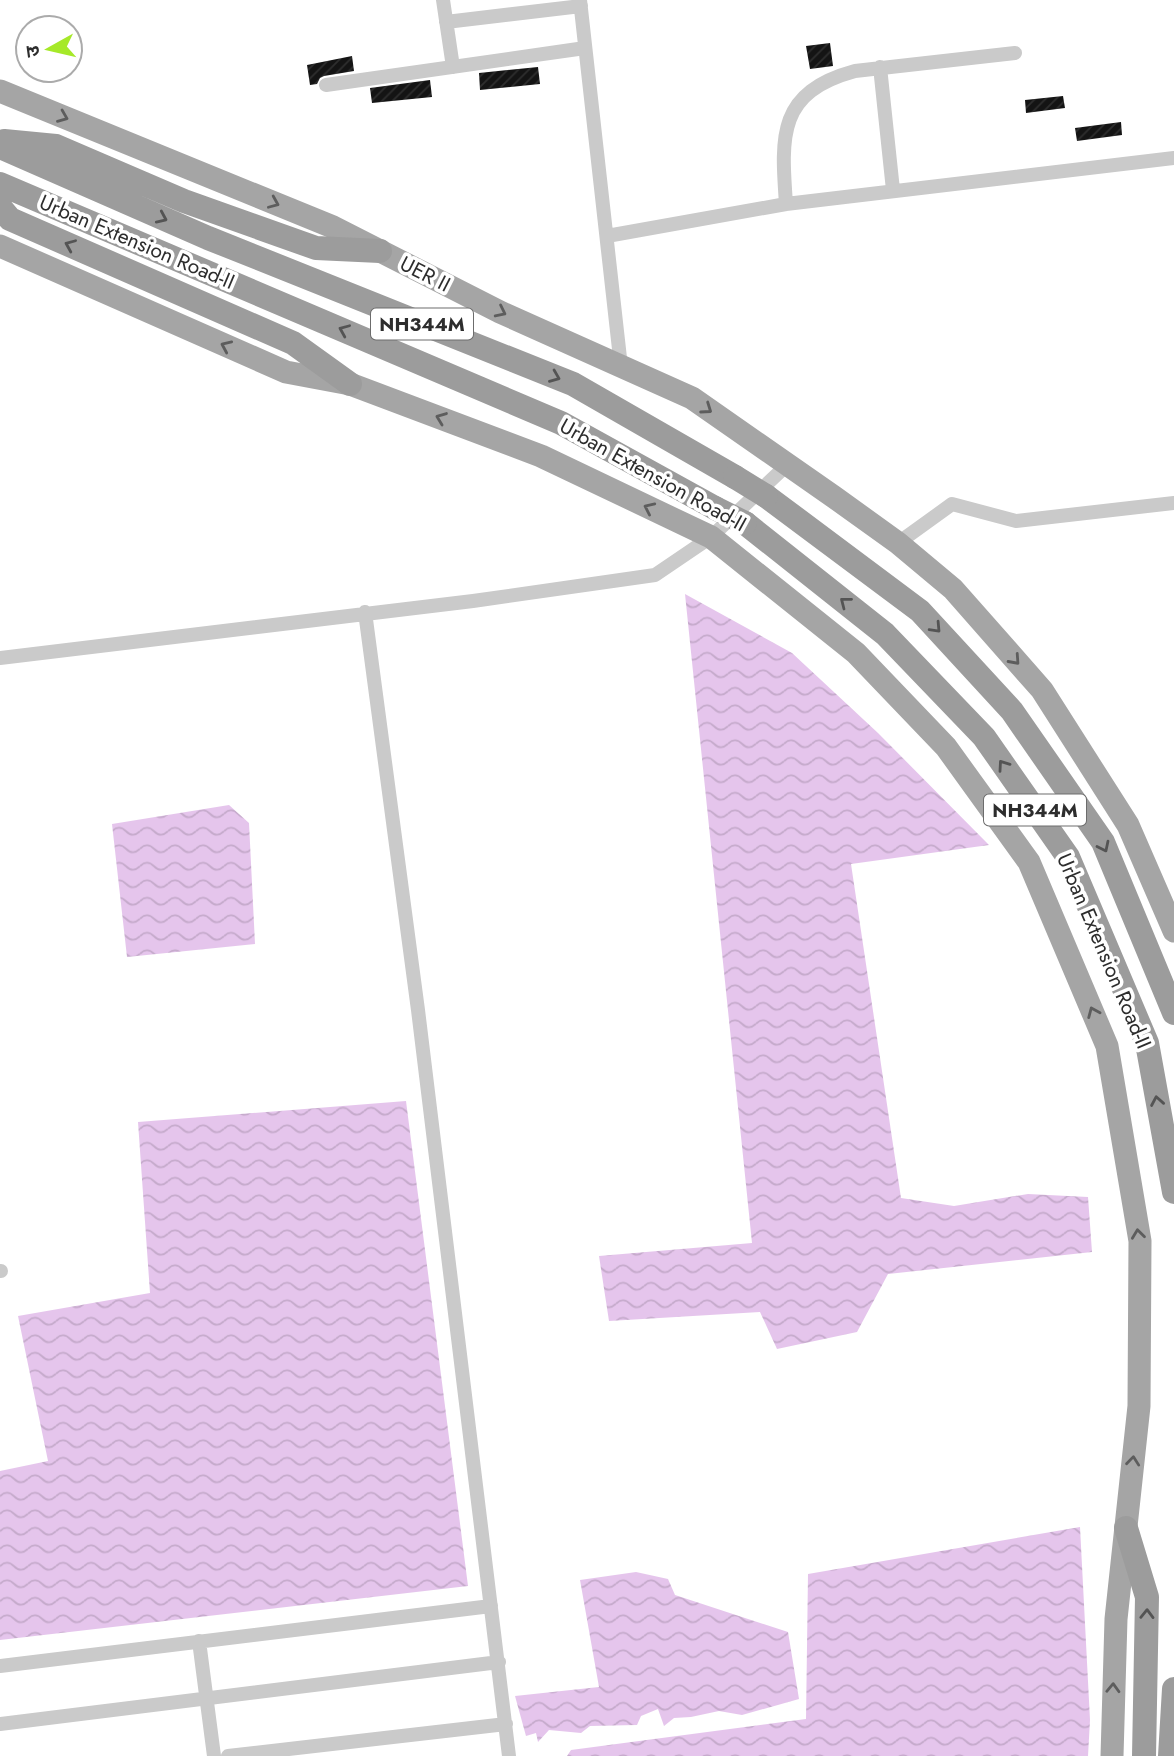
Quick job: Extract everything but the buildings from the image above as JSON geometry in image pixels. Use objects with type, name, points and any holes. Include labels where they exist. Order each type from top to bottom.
[{"type":"highway","points":[[0,141],[56,146],[184,201],[316,248],[380,251]]},
{"type":"highway","name":"Urban Extension Road-II","points":[[0,147],[208,238],[573,384],[763,494],[920,611],[1012,711],[1103,842],[1174,1013]]},
{"type":"highway","name":"Urban Extension Road-II","points":[[0,184],[561,422],[730,516],[885,634],[984,737],[1068,857],[1147,1043],[1174,1192]]},
{"type":"highway","points":[[0,207],[10,219],[293,343],[350,384]]},
{"type":"highway","points":[[1126,1528],[1147,1597],[1144,1756]]},
{"type":"highway","points":[[1170,1756],[1174,1689]]},
{"type":"main road","name":"UER II","points":[[0,91],[333,227],[500,312],[692,398],[898,543],[953,589],[1042,690],[1128,825],[1174,932]]},
{"type":"main road","points":[[0,246],[286,372],[350,384],[541,456],[711,537],[856,653],[946,747],[1029,862],[1107,1046],[1140,1241],[1139,1406],[1116,1619],[1112,1756]]},
{"type":"street","points":[[443,0],[453,67]]},
{"type":"street","points":[[446,22],[580,3],[621,367]]},
{"type":"street","points":[[326,85],[585,48]]},
{"type":"street","points":[[786,204],[783,160],[791,117],[800,99],[832,77],[880,67],[1015,53]]},
{"type":"street","points":[[880,67],[893,190]]},
{"type":"street","points":[[607,236],[786,204],[1174,158]]},
{"type":"street","points":[[0,658],[473,601],[655,575],[711,537],[730,516],[763,494],[788,465]]},
{"type":"street","points":[[898,543],[951,504],[1016,520],[1174,503]]},
{"type":"street","points":[[365,612],[418,1010],[509,1756]]},
{"type":"street","points":[[0,1666],[491,1606]]},
{"type":"street","points":[[200,1641],[214,1756]]},
{"type":"street","points":[[0,1724],[499,1662]]},
{"type":"street","points":[[228,1756],[506,1724]]},
{"type":"water","points":[[685,594],[792,653],[878,733],[989,845],[851,864],[901,1198],[954,1206],[1028,1194],[1088,1197],[1092,1252],[888,1274],[857,1332],[777,1349],[760,1312],[609,1321],[599,1256],[752,1243]]},
{"type":"water","points":[[229,805],[249,823],[255,944],[127,957],[112,824]]},
{"type":"water","points":[[406,1101],[468,1586],[0,1640],[0,1471],[48,1461],[18,1316],[150,1293],[138,1122]]},
{"type":"water","points":[[1080,1527],[1090,1720],[1088,1756],[567,1756],[571,1750],[806,1719],[808,1574]]},
{"type":"water","points":[[636,1572],[668,1579],[675,1595],[788,1632],[799,1699],[742,1715],[719,1711],[674,1718],[664,1726],[658,1709],[641,1716],[637,1725],[590,1726],[581,1733],[549,1730],[538,1742],[536,1733],[526,1736],[515,1696],[599,1687],[580,1580]]}]
